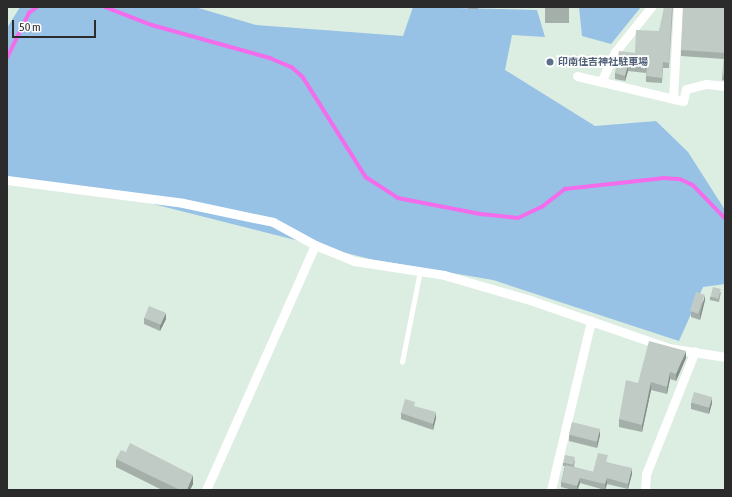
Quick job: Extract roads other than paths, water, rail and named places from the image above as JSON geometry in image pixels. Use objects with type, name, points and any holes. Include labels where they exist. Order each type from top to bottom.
[{"type":"street","points":[[601,82],[616,52],[651,7]]},
{"type":"street","points":[[673,98],[678,7]]},
{"type":"street","points":[[577,76],[683,101],[686,89],[706,84],[725,86]]},
{"type":"street","points":[[7,180],[183,203],[274,222],[315,245],[354,261],[444,275],[591,321],[669,348],[725,356]]},
{"type":"street","points":[[206,490],[315,245]]},
{"type":"street","points":[[551,490],[591,321]]},
{"type":"street","points":[[645,490],[646,474],[695,351]]},
{"type":"lane","points":[[402,362],[420,271]]},
{"type":"waterway","points":[[7,58],[29,13],[37,7]]},
{"type":"waterway","points":[[105,7],[152,25],[270,58],[293,68],[303,77],[366,177],[398,198],[481,214],[518,218],[542,207],[565,189],[664,178],[680,179],[693,185],[725,218]]},
{"type":"place","name":"印南住吉神社駐車場","points":[[550,62]]}]
